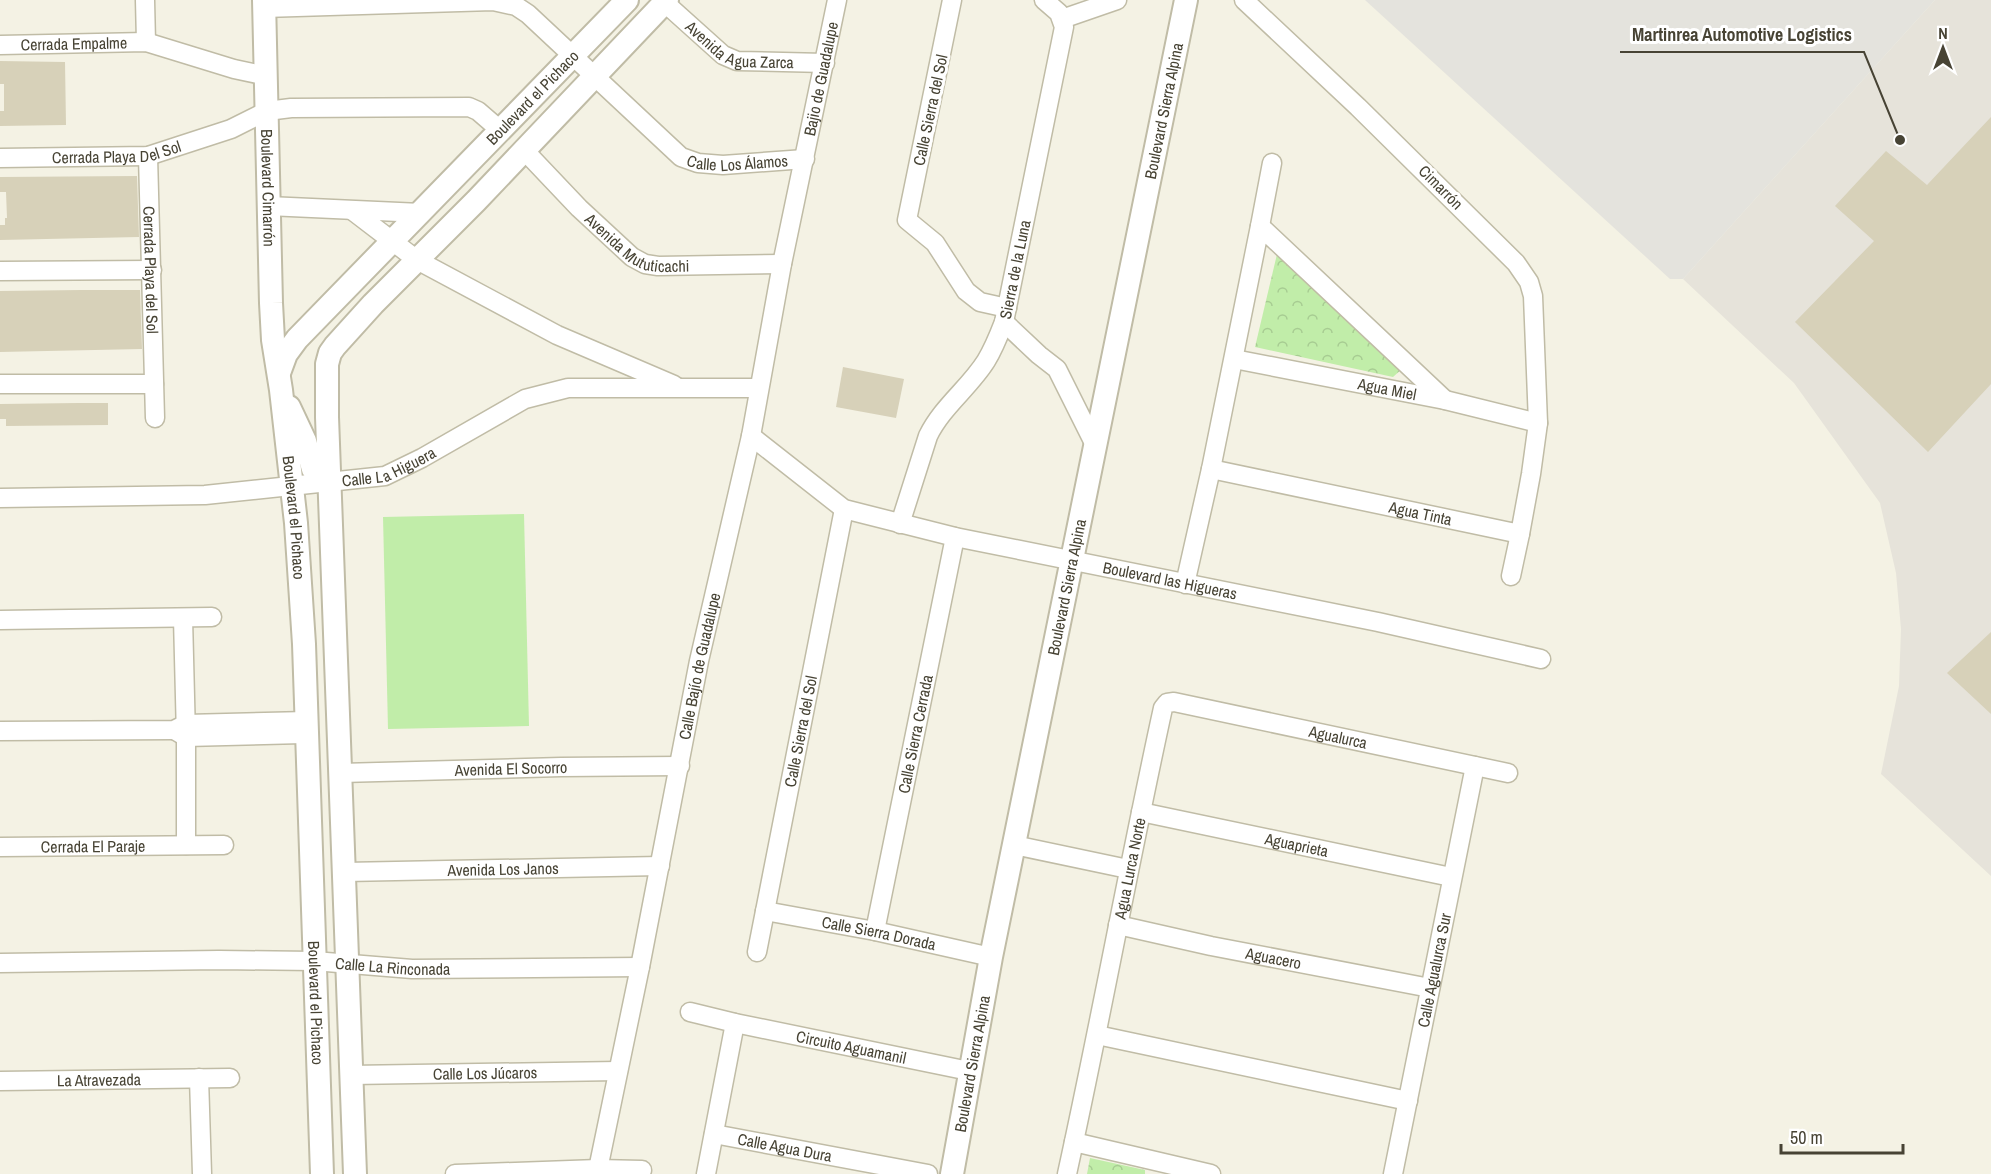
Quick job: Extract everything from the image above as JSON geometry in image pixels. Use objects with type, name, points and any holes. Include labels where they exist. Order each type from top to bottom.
[{"type":"street","name":"Cerrada Empalme","points":[[145,0],[146,42]]},
{"type":"street","name":"Calle Los Álamos","points":[[264,4],[494,0],[516,6],[574,54],[595,77],[681,157],[698,163],[723,165],[805,159]]},
{"type":"street","name":"Boulevard el Pichaco","points":[[322,1174],[308,728],[300,581],[280,381],[286,354],[297,339],[627,0]]},
{"type":"street","name":"Bajio de Guadalupe","points":[[805,159],[837,0]]},
{"type":"street","name":"Calle Sierra del Sol","points":[[952,0],[908,220],[935,243],[966,291],[980,303],[1006,315]]},
{"type":"street","points":[[1044,0],[1062,19],[1117,0]]},
{"type":"street","name":"Boulevard Sierra Alpina","points":[[952,1174],[991,957],[1186,0]]},
{"type":"street","name":"Cimarrón","points":[[1244,0],[1451,197],[1516,263],[1529,282],[1533,296],[1538,423]]},
{"type":"street","name":"Boulevard el Pichaco","points":[[355,1174],[329,481],[327,364],[330,353],[373,304],[666,1]]},
{"type":"street","name":"Avenida Agua Zarca","points":[[666,1],[723,55],[737,61],[825,63]]},
{"type":"street","name":"Boulevard Cimarrón","points":[[264,4],[273,340],[280,381]]},
{"type":"street","name":"Sierra de la Luna","points":[[900,524],[931,430],[942,413],[985,362],[996,342],[1006,315],[1064,27],[1062,19]]},
{"type":"street","name":"Cerrada Empalme","points":[[0,45],[146,42],[234,69],[267,76]]},
{"type":"street","points":[[267,111],[291,108],[469,107],[478,111],[500,130]]},
{"type":"street","name":"Cerrada Playa Del Sol","points":[[0,158],[147,156],[231,129],[267,111]]},
{"type":"street","name":"Avenida Mututicachi","points":[[524,149],[579,208],[632,257],[645,264],[658,266],[782,264]]},
{"type":"street","name":"Cerrada Playa del Sol","points":[[147,156],[154,384]]},
{"type":"street","name":"Calle Bajío de Guadalupe","points":[[597,1171],[640,967],[699,661],[751,436],[782,264],[805,159]]},
{"type":"street","points":[[1185,584],[1234,359],[1272,163]]},
{"type":"street","points":[[268,206],[420,213]]},
{"type":"street","points":[[353,211],[417,260],[558,335],[684,389]]},
{"type":"street","points":[[1260,226],[1445,400]]},
{"type":"street","name":"Cerrada Playa Del Sol","points":[[0,271],[152,270]]},
{"type":"street","points":[[1006,315],[1039,355],[1057,369],[1095,445]]},
{"type":"street","name":"Agua Miel","points":[[1234,359],[1445,400],[1538,423]]},
{"type":"street","points":[[280,381],[305,441],[313,469],[318,477],[329,481]]},
{"type":"street","points":[[0,384],[154,384],[155,418]]},
{"type":"street","name":"Calle La Higuera","points":[[0,498],[205,495],[292,484],[385,476],[422,458],[525,399],[568,388],[759,388]]},
{"type":"street","points":[[1511,576],[1533,464],[1538,423]]},
{"type":"street","name":"Boulevard las Higueras","points":[[751,436],[844,509],[955,537],[1378,622],[1541,659]]},
{"type":"street","name":"Agua Tinta","points":[[1211,469],[1520,534]]},
{"type":"street","name":"Calle Sierra del Sol","points":[[757,952],[844,509]]},
{"type":"street","name":"Calle Sierra Cerrada","points":[[875,931],[955,537]]},
{"type":"street","points":[[0,620],[212,617]]},
{"type":"street","points":[[183,618],[182,730],[186,845]]},
{"type":"street","name":"Agualurca","points":[[1167,703],[1174,702],[1508,773]]},
{"type":"street","name":"Agua Lurca Norte","points":[[1067,1174],[1097,1035],[1128,869],[1163,708],[1167,703]]},
{"type":"street","points":[[0,731],[308,728]]},
{"type":"street","name":"Avenida El Socorro","points":[[341,773],[680,766]]},
{"type":"street","name":"Calle Agualurca Sur","points":[[1393,1174],[1475,766]]},
{"type":"street","name":"Aguaprieta","points":[[1141,812],[1451,877]]},
{"type":"street","name":"Cerrada El Paraje","points":[[0,847],[224,845]]},
{"type":"street","points":[[1014,845],[1128,869]]},
{"type":"street","name":"Avenida Los Janos","points":[[345,872],[660,866]]},
{"type":"street","name":"Calle Sierra Dorada","points":[[765,911],[875,931],[991,957]]},
{"type":"street","name":"Aguacero","points":[[1118,925],[1211,946],[1430,988]]},
{"type":"street","name":"Calle La Rinconada","points":[[0,963],[315,961],[412,969],[640,967]]},
{"type":"street","name":"Circuito Aguamanil","points":[[690,1012],[969,1071]]},
{"type":"street","points":[[706,1174],[735,1023]]},
{"type":"street","points":[[1097,1035],[1408,1101]]},
{"type":"street","name":"Calle Los Júcaros","points":[[351,1074],[618,1071]]},
{"type":"street","points":[[199,1078],[202,1174]]},
{"type":"street","name":"La Atravezada","points":[[0,1081],[230,1078]]},
{"type":"street","name":"Calle Agua Dura","points":[[714,1134],[928,1174]]},
{"type":"street","points":[[1074,1143],[1211,1174]]},
{"type":"street","points":[[455,1174],[642,1170]]},
{"type":"shaded area","points":[[1365,0],[1935,0],[1683,279],[1670,279]]},
{"type":"shaded area","points":[[1935,0],[1991,0],[1991,876],[1881,774],[1899,686],[1901,629],[1896,573],[1880,503],[1794,383],[1683,279]]},
{"type":"green space","points":[[1278,250],[1402,369],[1393,377],[1255,347]]},
{"type":"green space","points":[[524,514],[529,726],[388,729],[383,517]]},
{"type":"green space","points":[[1090,1158],[1145,1170],[1145,1174],[1087,1174]]},
{"type":"building","points":[[0,61],[65,62],[66,125],[0,126],[0,111],[4,111],[4,84],[0,84]]},
{"type":"building","points":[[1991,117],[1991,384],[1928,452],[1795,322],[1874,241],[1835,206],[1886,151],[1927,185]]},
{"type":"building","points":[[137,176],[139,237],[0,240],[0,225],[5,225],[5,218],[7,218],[6,192],[0,192],[0,177]]},
{"type":"building","points":[[140,290],[142,349],[0,352],[0,291]]},
{"type":"building","points":[[843,367],[904,379],[896,418],[836,407]]},
{"type":"building","points":[[108,403],[108,425],[6,426],[6,419],[0,419],[0,404]]},
{"type":"building","points":[[1991,632],[1991,714],[1947,673]]},
{"type":"place","name":"Martinrea Automotive Logistics","points":[[1900,140]]}]
